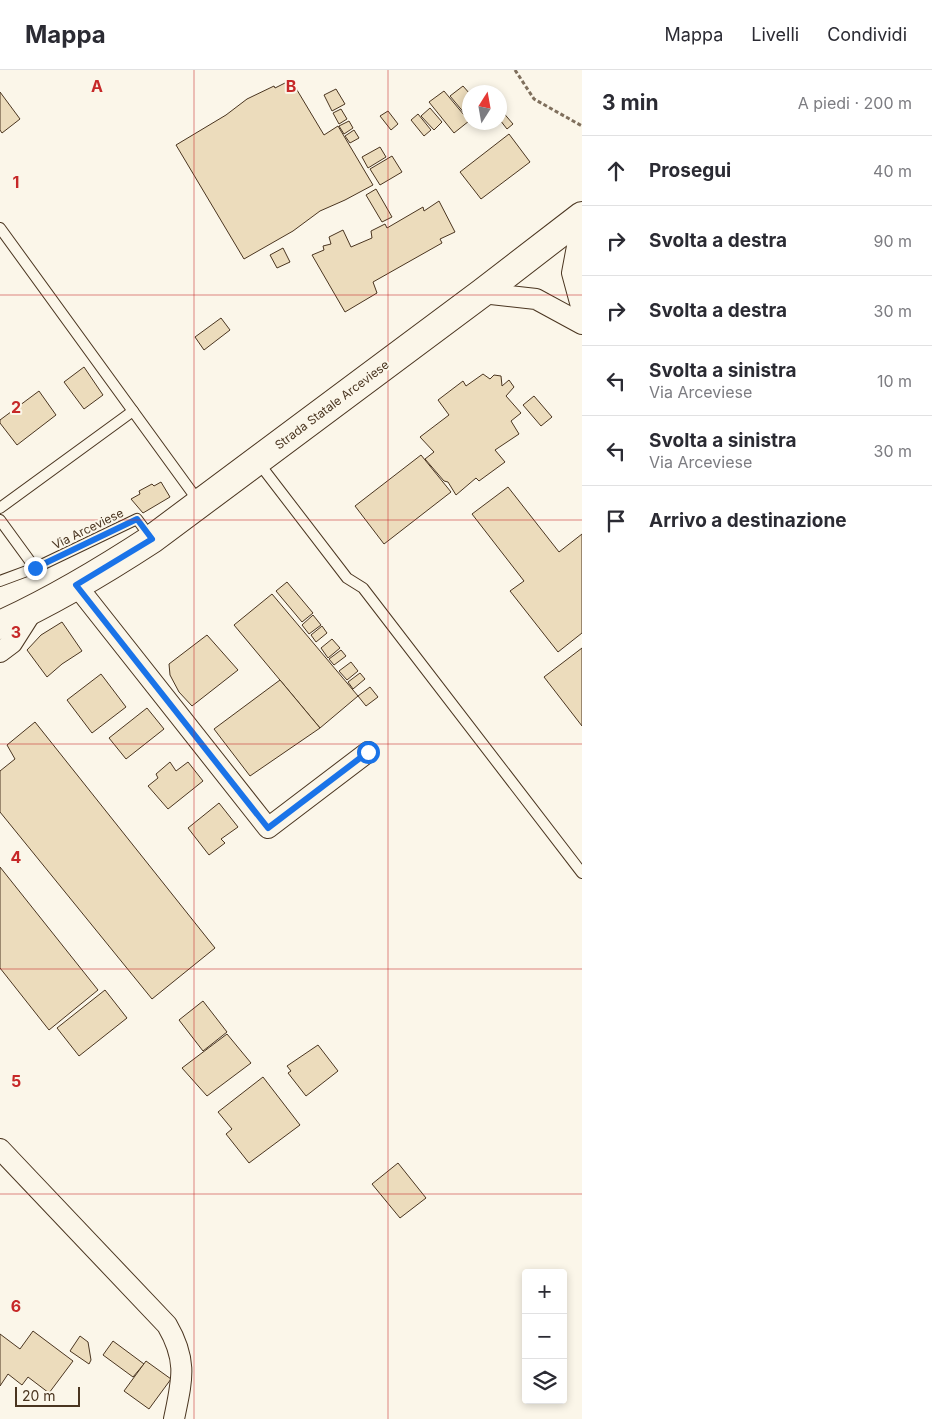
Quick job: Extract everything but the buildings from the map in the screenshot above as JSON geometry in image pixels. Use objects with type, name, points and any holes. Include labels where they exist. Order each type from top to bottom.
[{"type":"main road","name":"Strada Statale Arceviese","points":[[76,585],[152,539],[582,218]]},
{"type":"main road","points":[[0,625],[34,610],[76,585]]},
{"type":"main road","points":[[0,611],[76,585]]},
{"type":"street","points":[[582,218],[572,273],[582,310]]},
{"type":"street","points":[[482,293],[536,299],[582,324]]},
{"type":"street","points":[[76,585],[268,828],[368,752]]},
{"type":"street","points":[[0,652],[12,642],[34,610]]},
{"type":"street","points":[[0,1149],[167,1325],[175,1339],[182,1365],[182,1381],[174,1419]]},
{"type":"lane","points":[[0,228],[200,503]]},
{"type":"lane","points":[[0,508],[133,411]]},
{"type":"lane","points":[[257,461],[347,578],[363,588],[582,873]]},
{"type":"lane","name":"Via Arceviese","points":[[0,581],[35,568],[137,519],[152,539]]},
{"type":"lane","points":[[0,520],[35,568]]},
{"type":"path","points":[[515,70],[534,99],[582,126]]},
{"type":"route","points":[[35,568],[137,519],[152,539],[76,585],[268,828],[368,752]]}]
